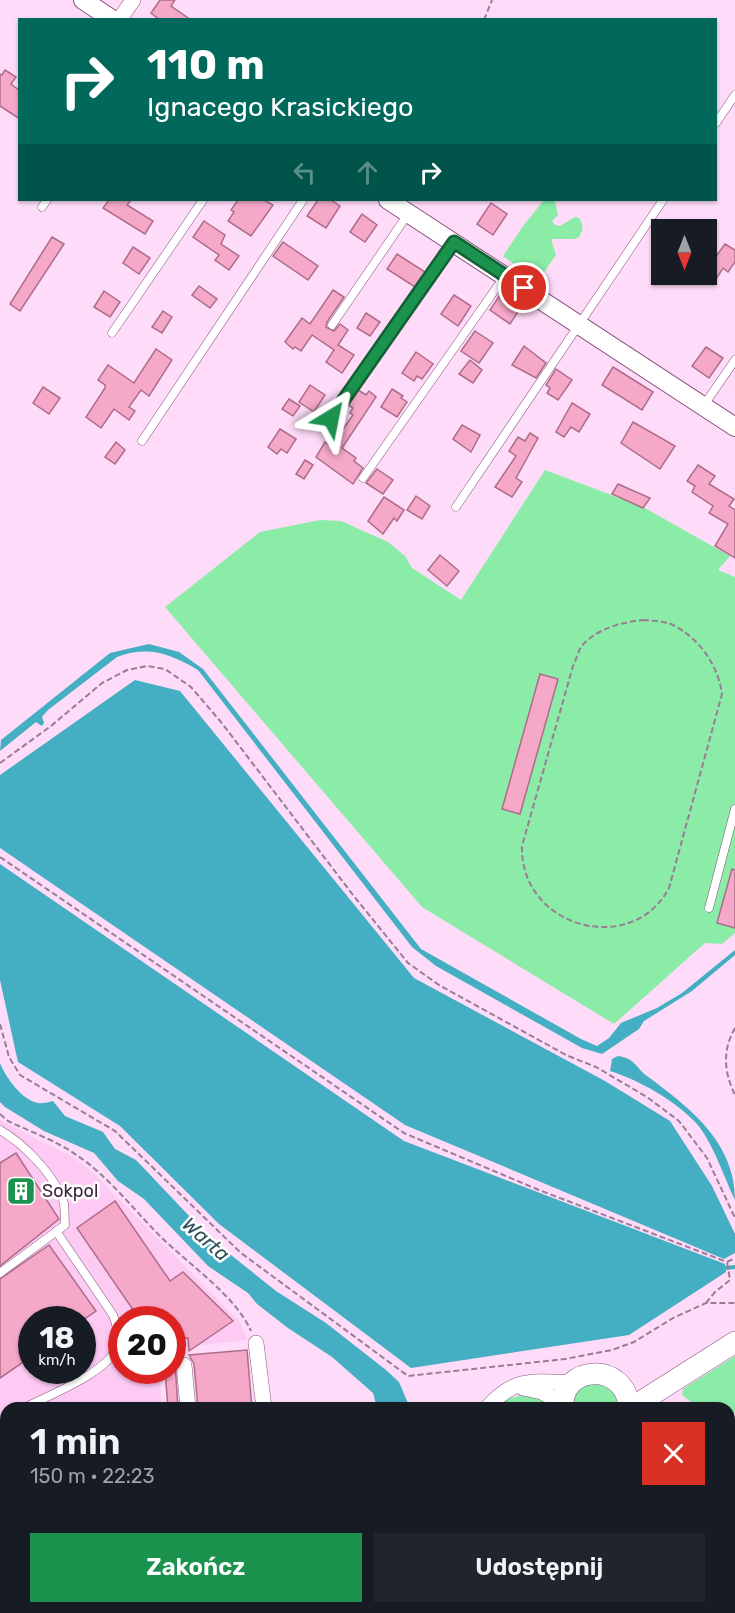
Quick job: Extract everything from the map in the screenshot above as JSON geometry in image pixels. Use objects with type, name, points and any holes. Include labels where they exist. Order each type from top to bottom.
[{"type":"main road","points":[[639,1402],[735,1342]]},
{"type":"main road","points":[[565,1402],[572,1383],[585,1375],[601,1374],[621,1385],[636,1387],[685,1374]]},
{"type":"main road","points":[[621,1385],[628,1402]]},
{"type":"street","points":[[83,0],[110,18]]},
{"type":"street","points":[[120,18],[133,0]]},
{"type":"street","points":[[390,201],[735,427]]},
{"type":"street","points":[[256,1343],[263,1402]]},
{"type":"street","points":[[492,1402],[501,1393],[526,1381],[572,1383]]},
{"type":"street","points":[[186,1384],[187,1402]]},
{"type":"street","points":[[514,1386],[542,1392],[557,1402]]},
{"type":"lane","points":[[717,122],[735,95]]},
{"type":"lane","points":[[42,207],[46,201]]},
{"type":"lane","points":[[112,333],[201,201]]},
{"type":"lane","points":[[142,441],[302,201]]},
{"type":"lane","points":[[456,507],[662,201]]},
{"type":"lane","points":[[332,325],[409,213]]},
{"type":"lane","points":[[331,418],[454,242]]},
{"type":"lane","points":[[363,478],[505,276]]},
{"type":"lane","points":[[703,406],[735,360]]},
{"type":"lane","points":[[709,908],[735,810]]},
{"type":"lane","points":[[0,1130],[15,1139],[37,1160],[63,1198],[65,1225],[0,1273]]},
{"type":"lane","points":[[35,1402],[109,1361],[118,1345],[118,1330],[113,1315],[56,1232]]},
{"type":"path","points":[[485,18],[492,0]]},
{"type":"path","points":[[643,620],[669,623],[693,638],[710,658],[720,680],[722,694],[669,888],[661,903],[640,917],[613,927],[585,926],[561,917],[543,904],[529,881],[522,862],[522,846],[577,656],[581,647],[597,635],[620,623],[643,620]]},
{"type":"path","points":[[0,763],[51,726],[102,682],[127,670],[147,666],[165,669],[191,687],[221,722],[408,963],[439,985],[566,1055],[596,1067],[647,1097],[679,1121],[707,1158],[735,1218]]},
{"type":"path","points":[[0,857],[404,1133],[539,1190],[727,1263]]},
{"type":"path","points":[[0,1023],[9,1058],[20,1075],[115,1131],[241,1253],[408,1376],[565,1359],[612,1350],[634,1342],[673,1318],[706,1303],[735,1303]]},
{"type":"path","points":[[735,1028],[725,1053],[726,1072],[735,1095]]},
{"type":"path","points":[[0,1114],[76,1155],[96,1170],[161,1237],[232,1302],[246,1319],[256,1343]]},
{"type":"path","points":[[727,1263],[735,1258]]},
{"type":"path","points":[[706,1303],[730,1280],[727,1263]]},
{"type":"shaded area","points":[[0,1120],[73,1157],[93,1173],[240,1322],[247,1340],[186,1347],[186,1306],[108,1306],[108,1384],[160,1384],[162,1402],[0,1402]]},
{"type":"green space","points":[[543,201],[555,201],[558,215],[552,221],[555,225],[560,226],[575,217],[579,218],[582,223],[579,237],[551,239],[556,255],[538,281],[503,256]]},
{"type":"green space","points":[[545,470],[643,507],[730,556],[718,570],[735,577],[735,933],[722,944],[705,943],[614,1024],[422,907],[165,607],[260,532],[320,520],[341,521],[388,542],[405,556],[412,568],[461,600]]},
{"type":"green space","points":[[735,1356],[735,1402],[691,1402],[682,1395],[683,1389]]},
{"type":"green space","points":[[594,1382],[613,1389],[618,1402],[573,1402],[578,1389]]},
{"type":"green space","points":[[533,1395],[545,1402],[503,1402]]},
{"type":"water","points":[[149,644],[179,652],[203,669],[421,949],[581,1039],[597,1046],[609,1038],[621,1023],[657,1008],[682,993],[735,950],[735,955],[692,991],[644,1021],[639,1029],[602,1054],[582,1048],[436,966],[412,947],[198,670],[159,653],[128,653],[117,657],[48,710],[42,717],[44,723],[42,726],[36,722],[0,751],[1,740],[110,653]]},
{"type":"water","points":[[135,680],[180,691],[414,978],[605,1081],[670,1121],[712,1186],[735,1234],[735,1253],[724,1259],[405,1125],[0,848],[0,775]]},
{"type":"water","points":[[0,864],[404,1141],[725,1264],[726,1272],[629,1335],[411,1368],[219,1224],[120,1126],[18,1062],[0,980]]},
{"type":"water","points":[[618,1056],[632,1061],[707,1128],[727,1161],[733,1179],[735,1200],[713,1150],[697,1124],[679,1107],[656,1092],[610,1071],[612,1059]]},
{"type":"water","name":"Warta","points":[[0,1063],[10,1081],[26,1098],[40,1103],[53,1101],[65,1116],[103,1132],[115,1149],[136,1160],[211,1239],[276,1291],[326,1323],[386,1370],[399,1382],[407,1402],[375,1402],[373,1393],[332,1357],[288,1328],[257,1304],[248,1293],[208,1266],[144,1199],[118,1181],[94,1153],[44,1131],[0,1102]]},
{"type":"building","points":[[160,0],[175,0],[171,6],[188,18],[157,18],[151,13]]},
{"type":"building","points":[[5,70],[16,77],[11,84],[18,89],[18,118],[0,106],[0,74],[2,75]]},
{"type":"building","points":[[108,201],[130,201],[127,205],[153,221],[145,234],[103,208]]},
{"type":"building","points":[[237,201],[266,201],[273,205],[251,236],[228,221],[234,212],[231,210]]},
{"type":"building","points":[[317,201],[332,201],[340,206],[326,228],[307,216]]},
{"type":"building","points":[[491,203],[507,214],[493,235],[477,224]]},
{"type":"building","points":[[362,214],[377,225],[365,242],[350,232]]},
{"type":"building","points":[[204,221],[225,235],[221,244],[239,256],[229,270],[215,260],[219,255],[193,237]]},
{"type":"building","points":[[52,237],[64,244],[20,311],[10,304]]},
{"type":"building","points":[[283,242],[318,266],[308,280],[273,256]]},
{"type":"building","points":[[725,244],[735,250],[735,262],[728,272],[723,268],[717,278],[717,255]]},
{"type":"building","points":[[133,247],[150,258],[139,274],[123,263]]},
{"type":"building","points":[[397,254],[425,272],[415,287],[387,269]]},
{"type":"building","points":[[199,286],[217,299],[210,308],[192,295]]},
{"type":"building","points":[[333,290],[344,297],[326,327],[334,331],[340,324],[348,330],[338,345],[354,355],[342,373],[326,362],[334,350],[312,335],[301,351],[295,347],[293,349],[285,342],[302,318],[310,324]]},
{"type":"building","points":[[104,291],[120,302],[110,317],[94,307]]},
{"type":"building","points":[[454,295],[471,306],[458,326],[441,314]]},
{"type":"building","points":[[500,295],[520,309],[510,324],[490,310]]},
{"type":"building","points":[[163,311],[172,317],[162,333],[152,327]]},
{"type":"building","points":[[366,313],[380,322],[370,336],[357,328]]},
{"type":"building","points":[[475,331],[493,343],[479,363],[461,351]]},
{"type":"building","points":[[524,346],[546,363],[536,378],[512,365]]},
{"type":"building","points":[[706,347],[723,358],[709,378],[692,366]]},
{"type":"building","points":[[156,349],[172,360],[149,396],[141,390],[129,407],[135,411],[129,420],[114,409],[101,428],[86,417],[105,388],[105,385],[98,380],[108,365],[134,383]]},
{"type":"building","points":[[416,352],[433,364],[422,379],[417,376],[414,381],[402,373]]},
{"type":"building","points":[[470,360],[482,370],[473,383],[459,374]]},
{"type":"building","points":[[613,367],[653,392],[642,410],[602,385]]},
{"type":"building","points":[[556,369],[572,380],[558,400],[547,393],[550,388],[546,385]]},
{"type":"building","points":[[310,385],[325,395],[314,412],[299,402]]},
{"type":"building","points":[[43,387],[60,398],[49,414],[33,403]]},
{"type":"building","points":[[392,389],[403,396],[401,398],[407,402],[397,417],[381,407]]},
{"type":"building","points":[[358,390],[366,395],[369,391],[376,397],[342,448],[356,458],[354,461],[363,468],[353,484],[316,457],[325,442],[331,446],[353,415],[350,413],[353,408],[348,405]]},
{"type":"building","points":[[289,399],[300,406],[293,416],[282,409]]},
{"type":"building","points":[[572,403],[590,414],[579,432],[571,427],[564,437],[556,432]]},
{"type":"building","points":[[633,422],[675,446],[660,469],[621,443]]},
{"type":"building","points":[[462,425],[480,435],[471,452],[453,439]]},
{"type":"building","points":[[280,429],[296,439],[287,453],[281,449],[277,454],[268,447]]},
{"type":"building","points":[[530,433],[538,438],[516,478],[522,482],[512,497],[495,487],[516,456],[509,451],[518,437],[525,441]]},
{"type":"building","points":[[116,442],[125,450],[115,464],[105,457]]},
{"type":"building","points":[[305,460],[313,465],[304,479],[296,474]]},
{"type":"building","points":[[698,465],[715,476],[709,484],[734,499],[729,506],[735,510],[735,558],[715,546],[728,524],[709,513],[713,506],[692,492],[695,486],[687,481]]},
{"type":"building","points":[[377,469],[393,480],[383,494],[366,483]]},
{"type":"building","points":[[618,484],[650,498],[643,508],[612,494]]},
{"type":"building","points":[[416,496],[430,506],[422,519],[407,510]]},
{"type":"building","points":[[384,497],[404,510],[397,521],[394,518],[383,534],[368,521]]},
{"type":"building","points":[[440,555],[459,571],[447,586],[428,570]]},
{"type":"building","points":[[540,674],[558,679],[520,814],[502,809]]},
{"type":"building","points":[[732,869],[735,870],[735,928],[717,923]]},
{"type":"building","name":"Sokpol","points":[[16,1153],[59,1219],[0,1266],[0,1163]]},
{"type":"building","points":[[115,1201],[170,1281],[183,1272],[233,1321],[189,1351],[188,1338],[186,1338],[186,1306],[130,1306],[77,1228]]},
{"type":"building","points":[[49,1245],[92,1306],[18,1306],[18,1366],[0,1378],[0,1279]]},
{"type":"building","points":[[247,1350],[251,1402],[197,1402],[194,1364],[189,1355]]},
{"type":"building","points":[[166,1384],[176,1384],[178,1402],[168,1402]]},
{"type":"waterway","points":[[726,1268],[735,1267]]},
{"type":"place","name":"Sokpol","points":[[21,1191]]},
{"type":"route","points":[[331,418],[454,242],[524,288]]}]
